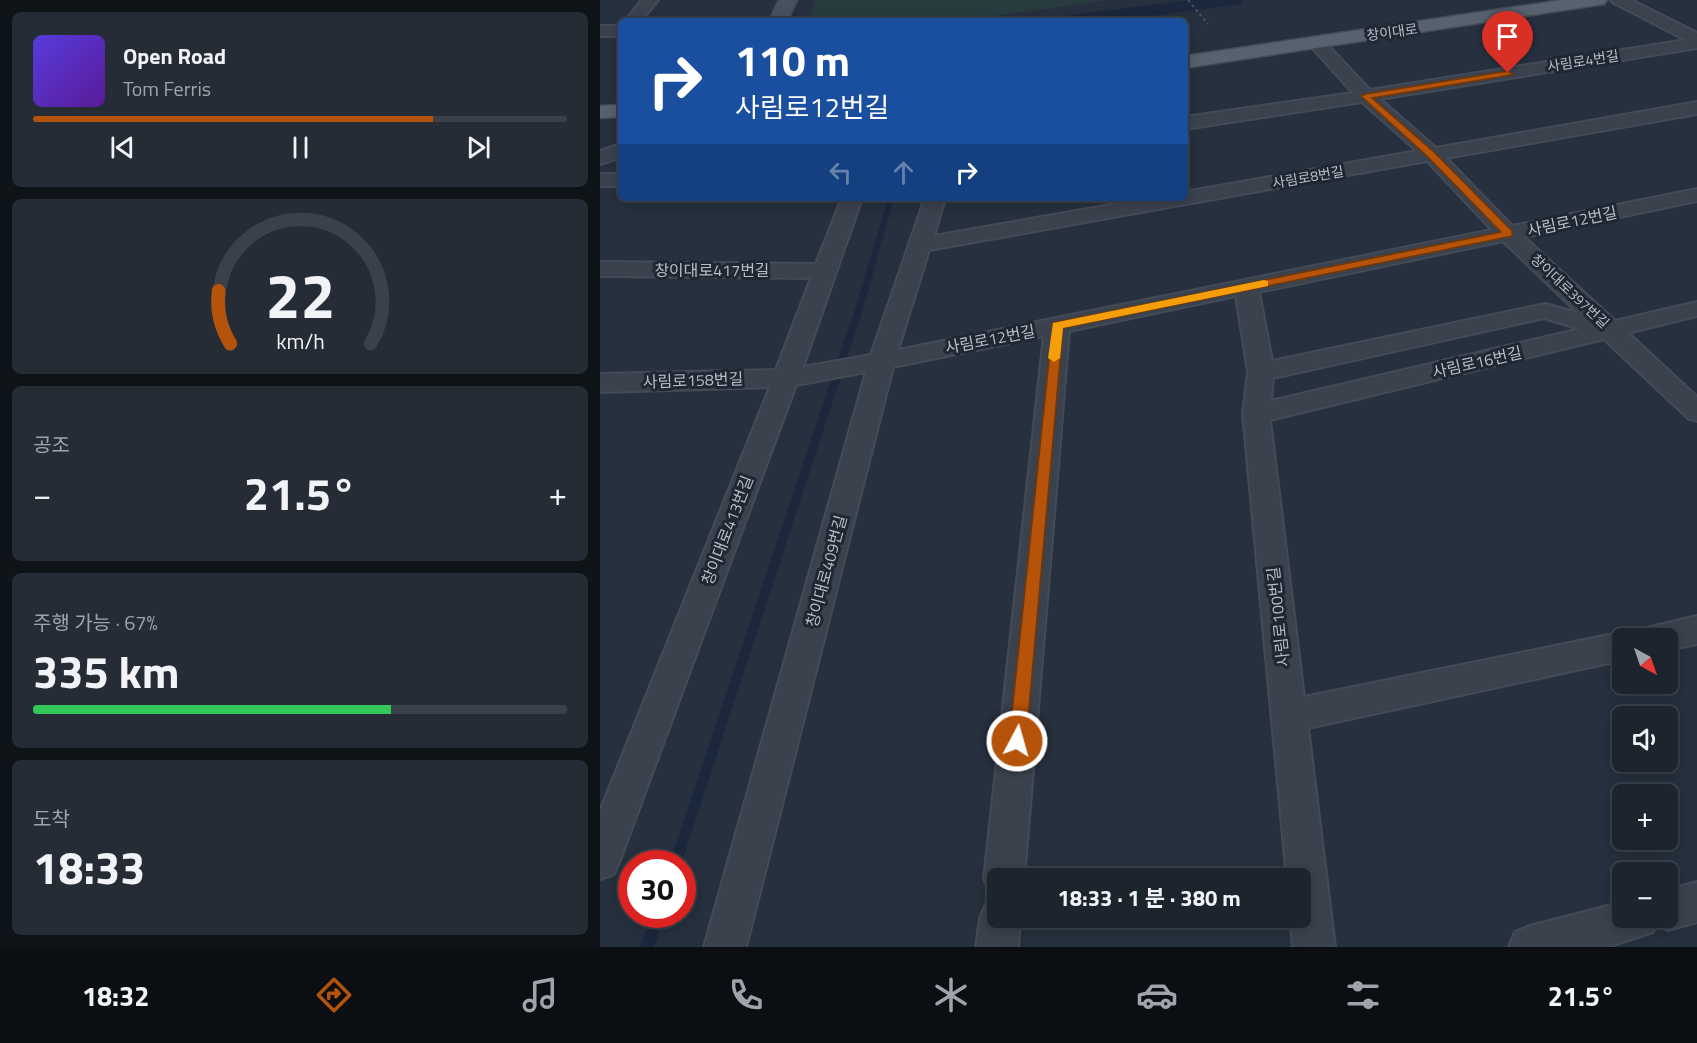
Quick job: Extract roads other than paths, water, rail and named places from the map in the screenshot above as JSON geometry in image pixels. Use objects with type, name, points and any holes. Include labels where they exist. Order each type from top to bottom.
[{"type":"main road","points":[[779,18],[788,0]]},
{"type":"main road","name":"창이대로","points":[[1188,47],[1531,0]]},
{"type":"main road","name":"창이대로","points":[[1188,63],[1598,0]]},
{"type":"main road","points":[[606,107],[618,96]]},
{"type":"street","points":[[636,18],[651,0]]},
{"type":"street","points":[[1619,0],[1697,41]]},
{"type":"street","points":[[600,31],[618,32]]},
{"type":"street","name":"사림로4번길","points":[[1188,123],[1366,96],[1697,41]]},
{"type":"street","name":"창이대로397번길","points":[[1316,43],[1366,96],[1432,155],[1508,234],[1697,412]]},
{"type":"street","name":"사림로8번길","points":[[1188,198],[1697,108]]},
{"type":"street","points":[[600,158],[618,151]]},
{"type":"street","points":[[600,180],[618,180]]},
{"type":"street","name":"사림로12번길","points":[[794,376],[873,363],[1058,326],[1697,195]]},
{"type":"street","name":"창이대로413번길","points":[[600,860],[794,376],[824,271],[851,201]]},
{"type":"street","name":"창이대로409번길","points":[[725,947],[873,363],[920,245],[934,201]]},
{"type":"street","name":"사림로8번길","points":[[920,245],[1170,201]]},
{"type":"street","name":"창이대로417번길","points":[[600,269],[824,271]]},
{"type":"street","name":"사림로100번길","points":[[1246,287],[1261,372],[1256,414],[1314,947]]},
{"type":"street","name":"사림로16번길","points":[[1256,414],[1697,309]]},
{"type":"street","points":[[1261,372],[1545,310],[1611,330]]},
{"type":"street","points":[[1005,868],[1058,326]]},
{"type":"street","name":"사림로158번길","points":[[600,383],[794,376]]},
{"type":"street","points":[[1678,634],[1697,630]]},
{"type":"street","points":[[1289,716],[1612,647]]},
{"type":"street","points":[[1678,907],[1697,902]]},
{"type":"street","points":[[1530,947],[1612,925]]},
{"type":"street","points":[[997,947],[999,928]]},
{"type":"waterway","points":[[1093,18],[1234,0]]},
{"type":"waterway","points":[[680,850],[859,309],[890,201]]},
{"type":"waterway","points":[[647,947],[654,928]]}]
